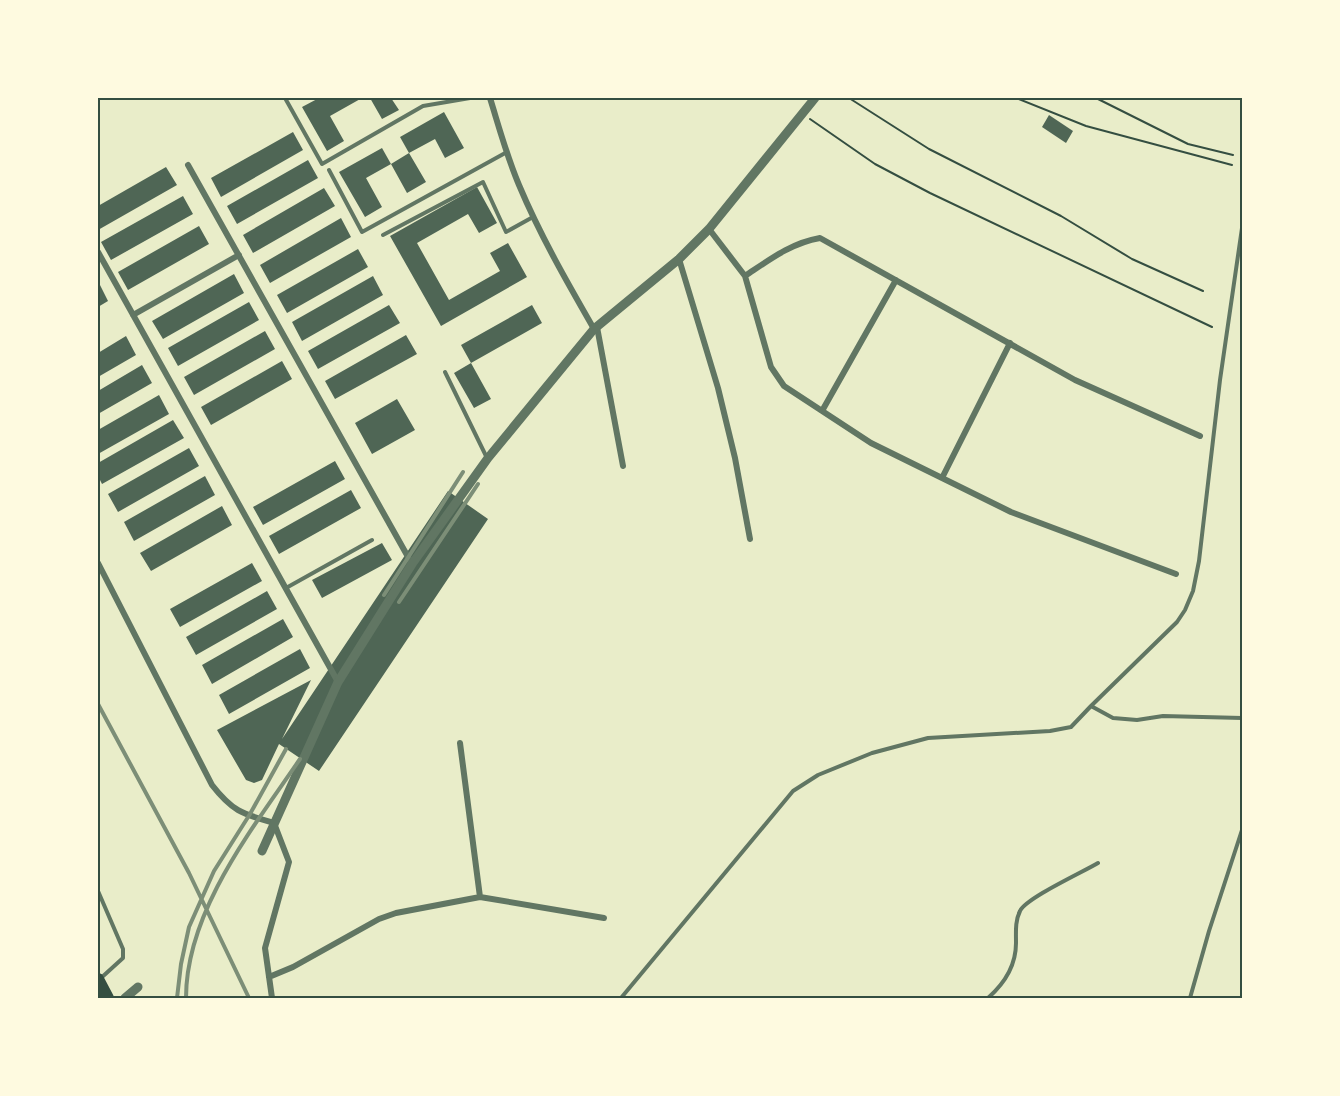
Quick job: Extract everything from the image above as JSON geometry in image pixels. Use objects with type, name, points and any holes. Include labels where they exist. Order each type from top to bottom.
[{"type":"highway","points":[[98,980],[108,999]]},
{"type":"street","points":[[490,98],[507,152],[534,217],[550,252],[595,328],[623,466]]},
{"type":"street","points":[[262,851],[338,682],[412,564],[488,458],[595,328],[679,259],[709,229],[815,98]]},
{"type":"street","points":[[188,165],[412,564]]},
{"type":"street","points":[[709,229],[745,276],[771,367],[784,386],[871,443],[1011,512],[1176,574]]},
{"type":"street","points":[[745,276],[788,248],[804,241],[820,238],[1076,380],[1200,436]]},
{"type":"street","points":[[98,252],[338,682]]},
{"type":"street","points":[[133,315],[239,255]]},
{"type":"street","points":[[679,259],[718,388],[735,458],[750,539]]},
{"type":"street","points":[[822,411],[896,280]]},
{"type":"street","points":[[942,478],[1010,344]]},
{"type":"street","points":[[98,563],[212,785],[225,802],[241,813],[274,823]]},
{"type":"street","points":[[460,743],[480,897]]},
{"type":"street","points":[[272,999],[265,948],[289,862],[274,823]]},
{"type":"street","points":[[269,977],[293,967],[378,919],[480,897],[603,918]]},
{"type":"street","points":[[125,999],[138,987]]},
{"type":"lane","points":[[285,98],[322,164],[423,106],[470,98]]},
{"type":"lane","points":[[329,170],[362,232],[507,152]]},
{"type":"lane","points":[[383,235],[483,182],[506,232],[534,217]]},
{"type":"lane","points":[[621,999],[793,791],[818,775],[872,753],[928,738],[1050,731],[1071,727],[1177,622],[1193,591],[1199,561],[1220,380],[1242,228]]},
{"type":"lane","points":[[445,372],[488,458]]},
{"type":"lane","points":[[286,588],[372,540]]},
{"type":"lane","points":[[1091,706],[1113,718],[1137,720],[1163,716],[1242,718]]},
{"type":"lane","points":[[1190,999],[1209,931],[1242,830]]},
{"type":"lane","points":[[988,999],[1000,987],[1011,970],[1016,947],[1016,922],[1020,909],[1031,900],[1098,863]]},
{"type":"lane","points":[[98,891],[123,949],[123,958],[98,980]]},
{"type":"path","points":[[849,98],[929,149],[1061,216],[1132,259],[1203,291]]},
{"type":"path","points":[[1016,98],[1086,126],[1232,165]]},
{"type":"path","points":[[1096,98],[1188,144],[1233,155]]},
{"type":"path","points":[[803,114],[875,164],[930,193],[1212,327]]},
{"type":"building","points":[[319,98],[362,98],[330,116],[344,141],[327,151],[302,107]]},
{"type":"building","points":[[370,98],[391,98],[399,110],[382,119]]},
{"type":"building","points":[[444,112],[464,148],[445,158],[435,139],[409,153],[400,137]]},
{"type":"building","points":[[1049,115],[1073,131],[1066,143],[1042,127]]},
{"type":"building","points":[[293,132],[303,150],[221,197],[211,178]]},
{"type":"building","points":[[382,148],[391,164],[366,178],[382,207],[365,217],[339,172]]},
{"type":"building","points":[[409,153],[426,182],[407,193],[391,164]]},
{"type":"building","points":[[308,160],[318,178],[237,224],[227,206]]},
{"type":"building","points":[[166,167],[177,185],[98,230],[98,206]]},
{"type":"building","points":[[477,187],[497,223],[479,233],[468,214],[417,243],[449,300],[500,271],[490,253],[508,243],[527,277],[441,326],[390,236]]},
{"type":"building","points":[[324,188],[335,206],[253,253],[243,235]]},
{"type":"building","points":[[183,196],[193,214],[111,260],[101,242]]},
{"type":"building","points":[[341,218],[351,237],[270,283],[260,265]]},
{"type":"building","points":[[199,226],[209,244],[128,290],[118,272]]},
{"type":"building","points":[[358,249],[368,267],[287,313],[277,295]]},
{"type":"building","points":[[234,274],[244,293],[163,339],[152,321]]},
{"type":"building","points":[[373,276],[383,295],[302,341],[292,322]]},
{"type":"building","points":[[98,281],[108,301],[98,307]]},
{"type":"building","points":[[249,302],[259,320],[178,366],[168,348]]},
{"type":"building","points":[[389,305],[400,323],[318,369],[308,351]]},
{"type":"building","points":[[532,305],[542,323],[471,363],[461,345]]},
{"type":"building","points":[[265,331],[275,349],[194,395],[184,377]]},
{"type":"building","points":[[406,335],[417,354],[335,399],[325,381]]},
{"type":"building","points":[[126,336],[136,355],[98,377],[98,353]]},
{"type":"building","points":[[282,361],[292,379],[211,425],[201,407]]},
{"type":"building","points":[[471,363],[491,399],[474,408],[454,373]]},
{"type":"building","points":[[142,365],[152,383],[98,414],[98,391]]},
{"type":"building","points":[[159,395],[169,414],[98,454],[98,430]]},
{"type":"building","points":[[397,399],[415,430],[372,454],[355,423]]},
{"type":"building","points":[[173,420],[184,438],[102,484],[98,476],[98,463]]},
{"type":"building","points":[[189,448],[199,466],[118,512],[108,494]]},
{"type":"building","points":[[335,461],[345,479],[263,525],[253,507]]},
{"type":"building","points":[[205,476],[215,495],[134,541],[124,522]]},
{"type":"building","points":[[351,490],[361,508],[279,554],[269,536]]},
{"type":"building","points":[[448,491],[488,519],[319,771],[279,744],[262,780],[254,783],[246,780],[217,730],[311,680],[282,739]]},
{"type":"building","points":[[222,506],[232,525],[151,571],[140,553]]},
{"type":"building","points":[[382,543],[392,560],[322,598],[312,580]]},
{"type":"building","points":[[252,563],[262,581],[180,627],[170,609]]},
{"type":"building","points":[[267,591],[277,609],[196,655],[186,637]]},
{"type":"building","points":[[283,619],[293,637],[212,684],[202,665]]},
{"type":"building","points":[[300,649],[310,668],[229,714],[219,695]]},
{"type":"railway","points":[[384,595],[463,472]]},
{"type":"railway","points":[[399,602],[478,484]]},
{"type":"railway","points":[[98,704],[189,873],[249,998]]},
{"type":"railway","points":[[177,998],[189,927],[214,871],[250,814],[286,749]]},
{"type":"railway","points":[[186,998],[189,966],[197,934],[210,902],[243,842],[300,759]]}]
